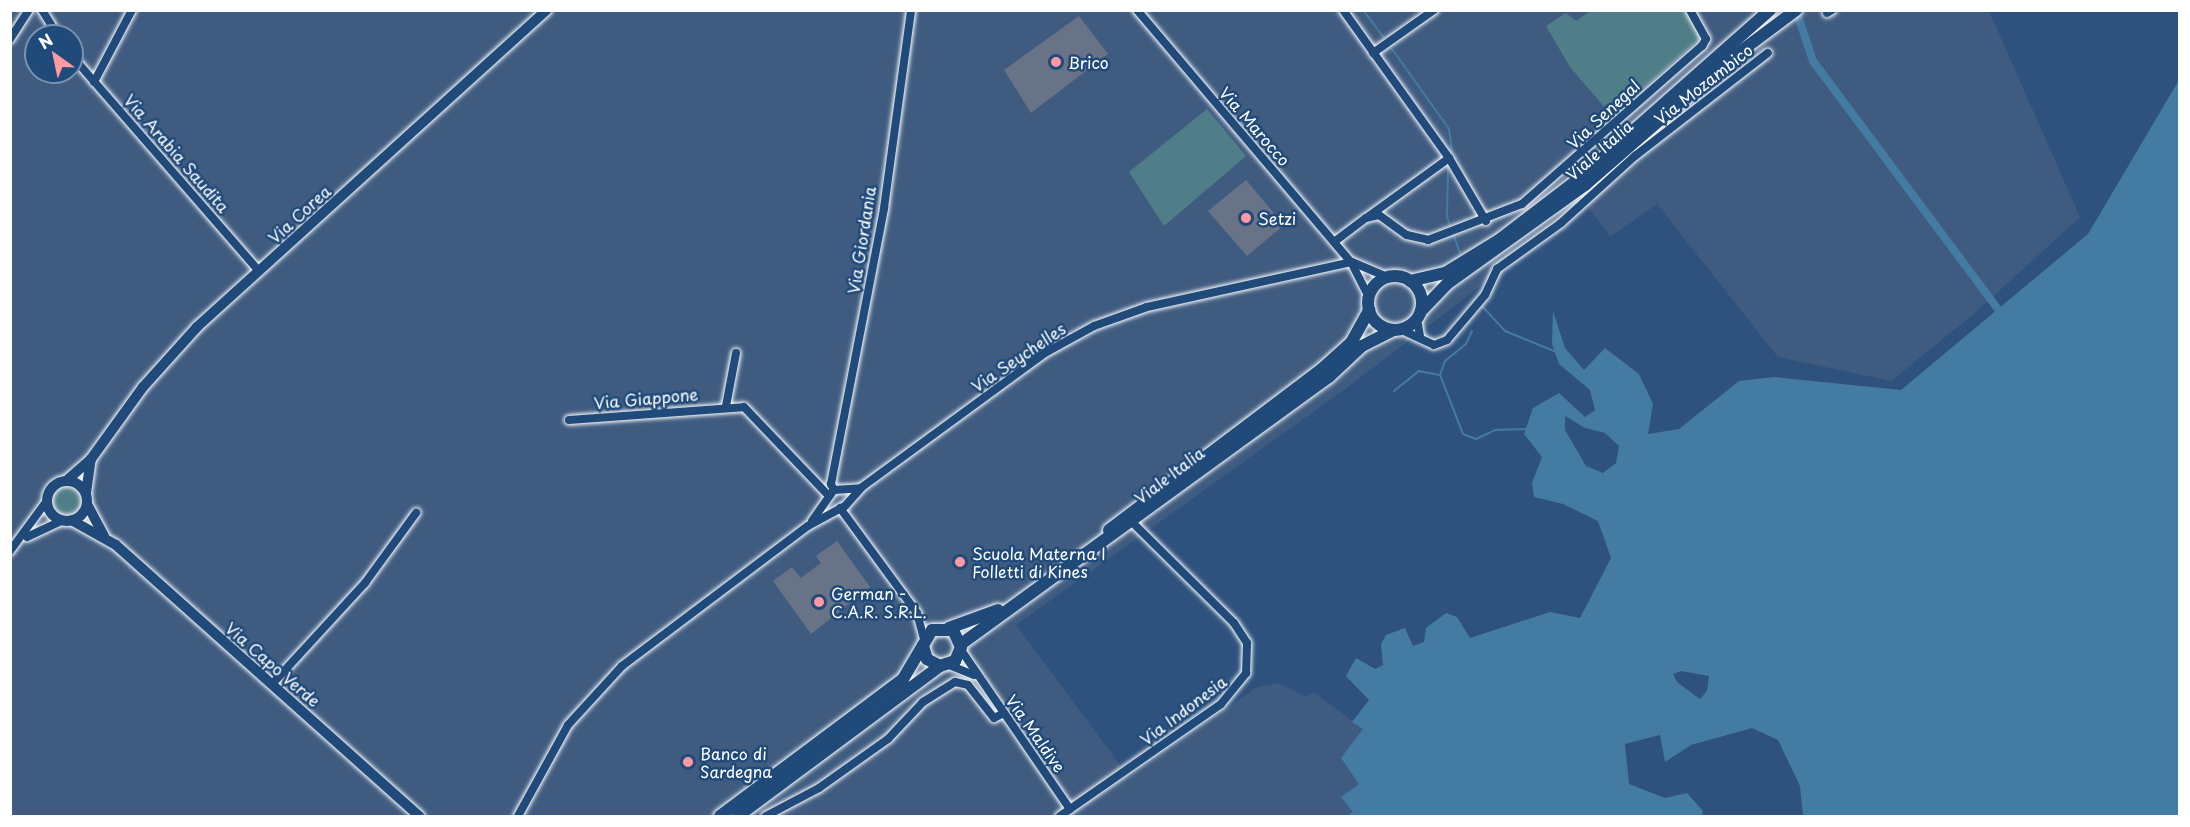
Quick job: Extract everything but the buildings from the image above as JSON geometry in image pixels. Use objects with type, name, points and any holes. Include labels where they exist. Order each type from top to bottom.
[{"type":"main road","name":"Viale Italia","points":[[1410,281],[1445,273],[1507,233],[1580,178],[1770,10]]},
{"type":"main road","name":"Viale Italia","points":[[1419,315],[1447,284],[1585,185],[1796,10]]},
{"type":"main road","points":[[1388,277],[1410,281],[1420,294],[1419,315],[1397,330],[1377,324],[1369,310],[1369,297],[1388,277]]},
{"type":"main road","name":"Viale Italia","points":[[943,628],[987,617],[1027,591],[1323,368],[1351,343],[1369,310]]},
{"type":"main road","name":"Viale Italia","points":[[944,665],[961,647],[1329,377],[1362,346],[1397,330]]},
{"type":"main road","points":[[720,816],[903,679],[923,643],[943,628],[961,647]]},
{"type":"main road","points":[[923,643],[927,659],[944,665]]},
{"type":"main road","points":[[738,816],[917,678],[944,665]]},
{"type":"street","points":[[10,39],[29,10]]},
{"type":"street","points":[[42,10],[51,24]]},
{"type":"street","points":[[94,82],[132,10]]},
{"type":"street","name":"Via Corea","points":[[66,481],[91,459],[177,346],[547,10]]},
{"type":"street","name":"Via Giordania","points":[[842,506],[835,493],[833,474],[884,208],[911,10]]},
{"type":"street","name":"Via Marocco","points":[[1137,10],[1351,262],[1369,297]]},
{"type":"street","points":[[1343,10],[1449,158],[1486,221]]},
{"type":"street","points":[[1374,53],[1434,10]]},
{"type":"street","name":"Via Senegal","points":[[1366,218],[1387,218],[1416,239],[1453,233],[1510,212],[1540,190],[1702,46],[1704,32],[1690,10]]},
{"type":"street","name":"Via Mozambico","points":[[1397,330],[1420,336],[1434,345],[1447,340],[1479,302],[1497,269],[1768,52]]},
{"type":"street","name":"Via Arabia Saudita","points":[[84,70],[259,271]]},
{"type":"street","points":[[1334,242],[1449,158]]},
{"type":"street","name":"Via Marocco","points":[[1351,262],[1388,277]]},
{"type":"street","name":"Via Seychelles","points":[[518,816],[553,749],[597,690],[644,648],[808,526],[842,506],[862,487],[1045,353],[1094,326],[1147,307],[1351,262]]},
{"type":"street","points":[[1419,315],[1420,336]]},
{"type":"street","points":[[726,405],[736,353]]},
{"type":"street","name":"Via Giappone","points":[[568,420],[726,405],[744,407],[815,480],[835,493],[842,506]]},
{"type":"street","points":[[73,521],[86,499],[91,459]]},
{"type":"street","points":[[815,480],[833,474]]},
{"type":"street","points":[[10,551],[19,542],[46,502],[50,489],[66,481],[86,499],[104,536]]},
{"type":"street","name":"Via Seychelles","points":[[808,526],[835,493],[862,487]]},
{"type":"street","points":[[46,502],[50,513],[61,521]]},
{"type":"street","points":[[842,506],[851,523],[917,613],[943,628]]},
{"type":"street","points":[[273,683],[365,583],[416,513]]},
{"type":"street","points":[[19,542],[61,521],[73,521],[104,536]]},
{"type":"street","name":"Via Indonesia","points":[[1060,816],[1221,704],[1246,673],[1247,643],[1234,623],[1133,523]]},
{"type":"street","name":"Via Capo Verde","points":[[104,536],[273,683],[419,816]]},
{"type":"street","points":[[917,613],[923,643]]},
{"type":"street","name":"Via Maldive","points":[[961,647],[974,675],[1004,712],[1070,809]]},
{"type":"street","name":"Via Maldive","points":[[944,665],[974,675]]},
{"type":"street","points":[[766,816],[811,794],[888,739],[923,702],[956,682],[968,685],[994,718],[1004,712]]},
{"type":"shaded area","points":[[10,11],[1989,11],[2080,217],[1975,313],[1891,381],[1778,357],[1657,204],[1610,237],[1587,205],[1344,390],[1016,625],[1129,777],[1257,687],[1278,683],[1306,697],[1314,692],[1363,729],[1359,784],[1354,812],[1347,816],[11,816]]},
{"type":"shaded area","points":[[2179,80],[2179,816],[1803,816],[1800,786],[1778,740],[1752,728],[1691,745],[1665,762],[1660,735],[1625,744],[1629,784],[1665,798],[1687,793],[1703,811],[1702,816],[1347,816],[1353,812],[1341,797],[1359,784],[1341,758],[1363,729],[1352,722],[1369,700],[1346,676],[1356,658],[1375,669],[1383,665],[1381,644],[1386,635],[1405,628],[1413,646],[1424,642],[1426,628],[1446,613],[1457,617],[1470,638],[1550,612],[1580,618],[1611,558],[1598,521],[1563,504],[1534,497],[1532,483],[1542,457],[1524,434],[1533,408],[1559,393],[1585,417],[1595,410],[1590,390],[1559,364],[1552,344],[1553,311],[1565,348],[1584,370],[1605,348],[1639,374],[1653,404],[1648,434],[1679,429],[1739,381],[1774,377],[1901,390],[2088,234]],"holes":[[[1565,416],[1585,428],[1605,433],[1619,446],[1616,463],[1603,473],[1586,466],[1565,430]],[[1681,671],[1709,676],[1707,691],[1700,699],[1677,682],[1673,674]]]},
{"type":"green space","points":[[1590,11],[1686,11],[1703,36],[1612,116],[1570,67],[1546,26],[1566,13],[1576,21]]},
{"type":"green space","points":[[1207,109],[1246,156],[1164,226],[1129,172]]},
{"type":"green space","points":[[67,487],[77,491],[81,501],[77,511],[67,515],[57,511],[53,501],[57,491]]},
{"type":"waterway","points":[[1363,10],[1383,37]]},
{"type":"waterway","points":[[1796,10],[1813,61],[1997,308]]},
{"type":"waterway","points":[[1392,49],[1449,129],[1452,151]]},
{"type":"waterway","points":[[1448,169],[1447,217],[1451,228]]},
{"type":"waterway","points":[[1453,233],[1460,253]]},
{"type":"waterway","points":[[1480,304],[1505,331],[1554,351]]},
{"type":"waterway","points":[[1472,331],[1466,344],[1445,361],[1440,375],[1463,434],[1476,439],[1495,430],[1525,429]]},
{"type":"waterway","points":[[1394,391],[1419,371],[1440,375]]},
{"type":"place","name":"Brico","points":[[1056,62]]},
{"type":"place","name":"Setzi","points":[[1246,218]]},
{"type":"place","name":"Scuola Materna I Folletti di Kines","points":[[960,562]]},
{"type":"place","name":"German - C.A.R. S.R.L.","points":[[819,602]]},
{"type":"place","name":"Banco di Sardegna","points":[[688,762]]}]
